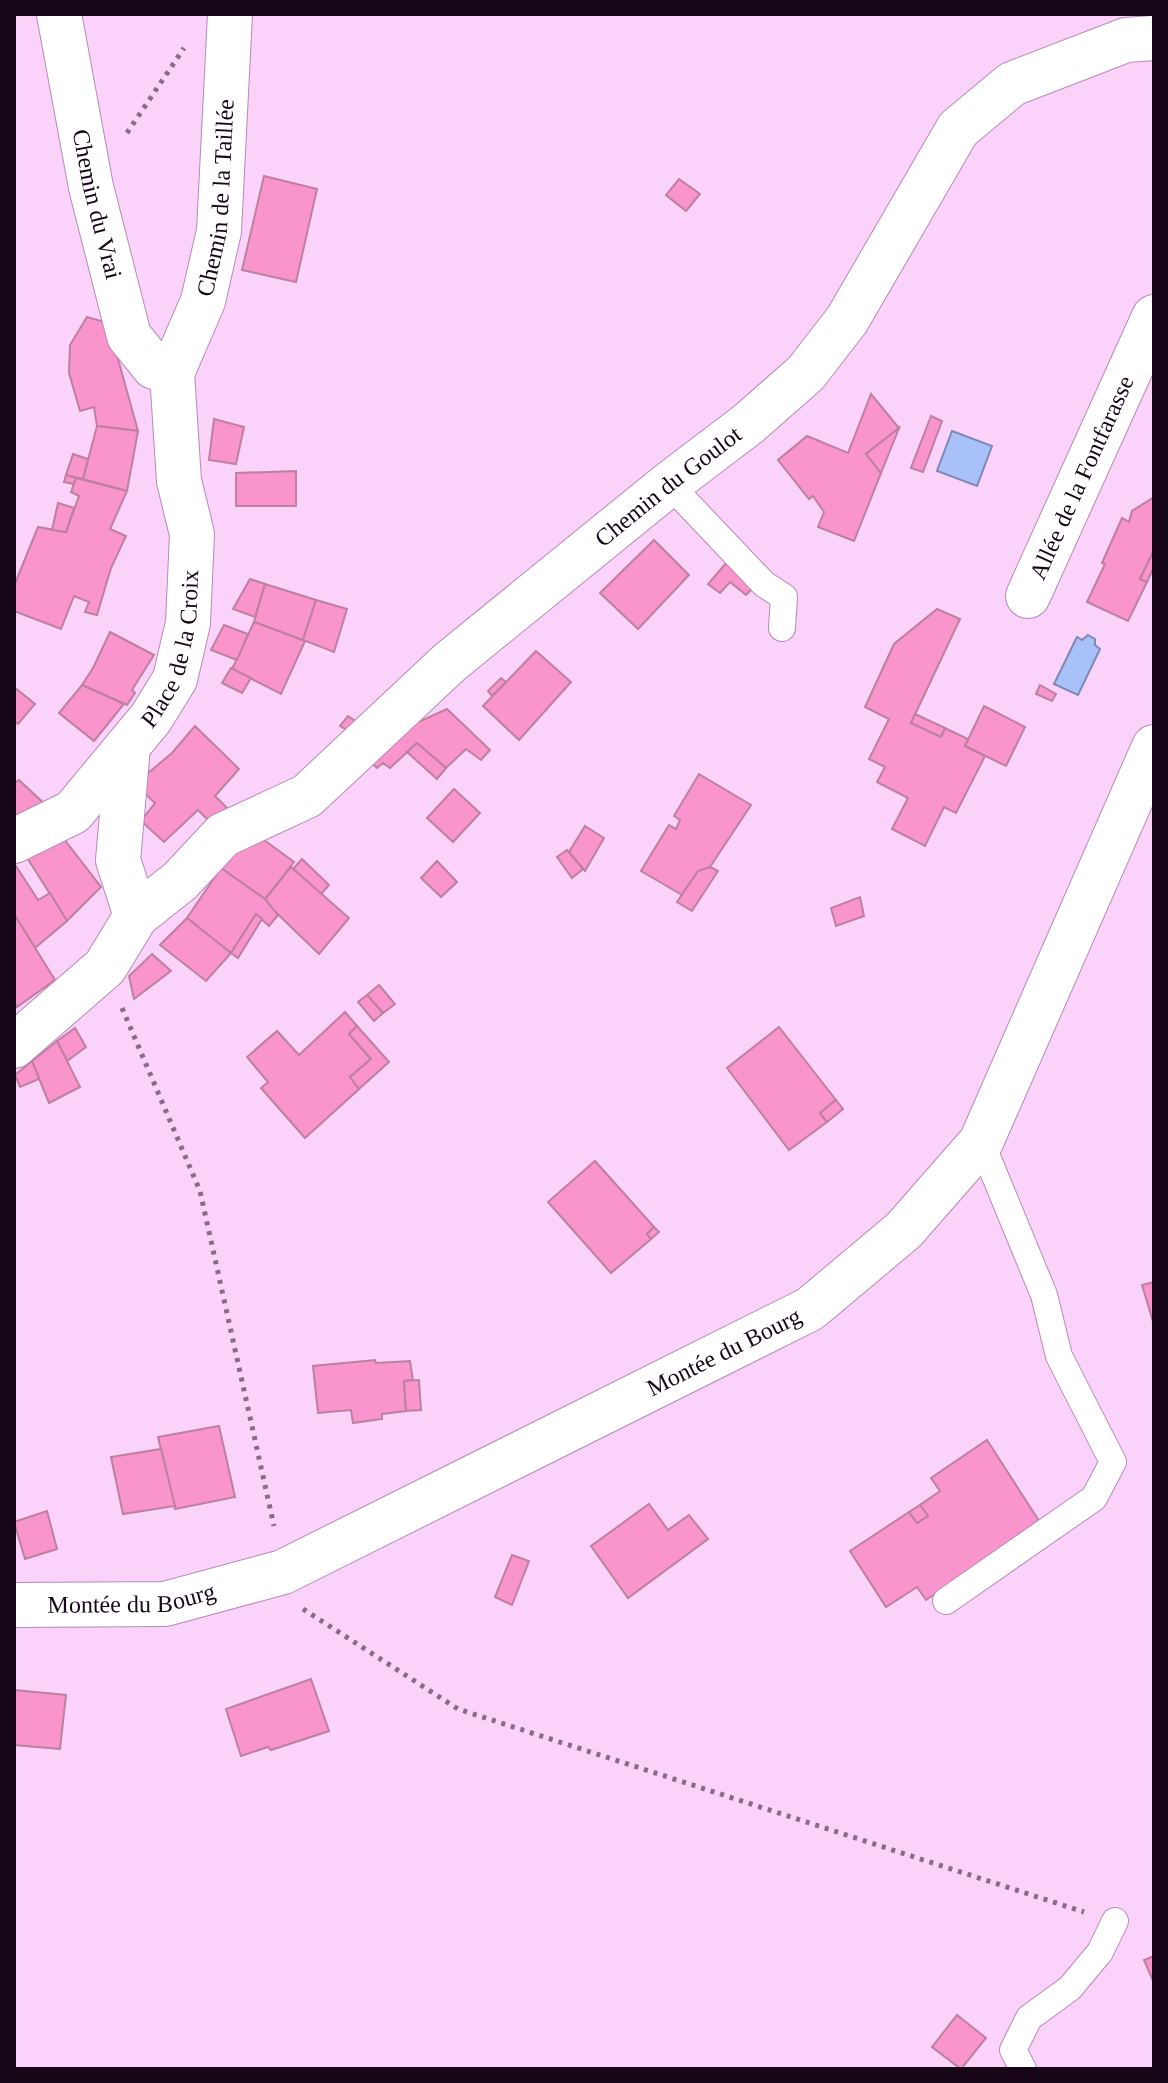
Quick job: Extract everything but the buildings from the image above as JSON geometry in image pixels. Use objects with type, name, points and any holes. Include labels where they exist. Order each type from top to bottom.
[{"type":"street","name":"Chemin du Vrai","points":[[59,14],[91,187],[129,336],[154,367],[172,373]]},
{"type":"street","name":"Chemin de la Taillée","points":[[172,373],[203,301],[219,231],[230,14]]},
{"type":"street","name":"Chemin du Goulot","points":[[136,916],[180,881],[223,835],[307,796],[450,662],[669,484],[748,424],[806,373],[847,320],[958,129],[1012,84],[1126,40],[1154,38]]},
{"type":"street","name":"Allée de la Fontfarasse","points":[[1028,596],[1154,317]]},
{"type":"street","name":"Place de la Croix","points":[[136,916],[118,860],[128,747],[151,718],[175,679],[188,623],[192,534],[179,481],[172,373]]},
{"type":"street","points":[[14,841],[73,812],[128,747]]},
{"type":"street","name":"Montée du Bourg","points":[[14,1605],[165,1604],[283,1572],[810,1309],[904,1230],[981,1142],[1154,747]]},
{"type":"street","points":[[14,1046],[105,967],[136,916]]},
{"type":"lane","points":[[669,484],[764,584],[784,597],[782,628]]},
{"type":"lane","points":[[946,1601],[1094,1498],[1113,1462],[1059,1356],[1044,1295],[981,1142]]},
{"type":"lane","points":[[1023,2069],[1013,2050],[1029,2018],[1070,1988],[1100,1952],[1115,1921]]},
{"type":"path","points":[[91,187],[190,39]]},
{"type":"path","points":[[105,967],[200,1191],[283,1572],[296,1604],[458,1709],[1115,1921]]},
{"type":"water","points":[[952,431],[992,446],[977,486],[937,471]]},
{"type":"water","points":[[1088,635],[1095,639],[1095,645],[1100,649],[1078,695],[1054,684],[1077,637],[1082,640]]}]
